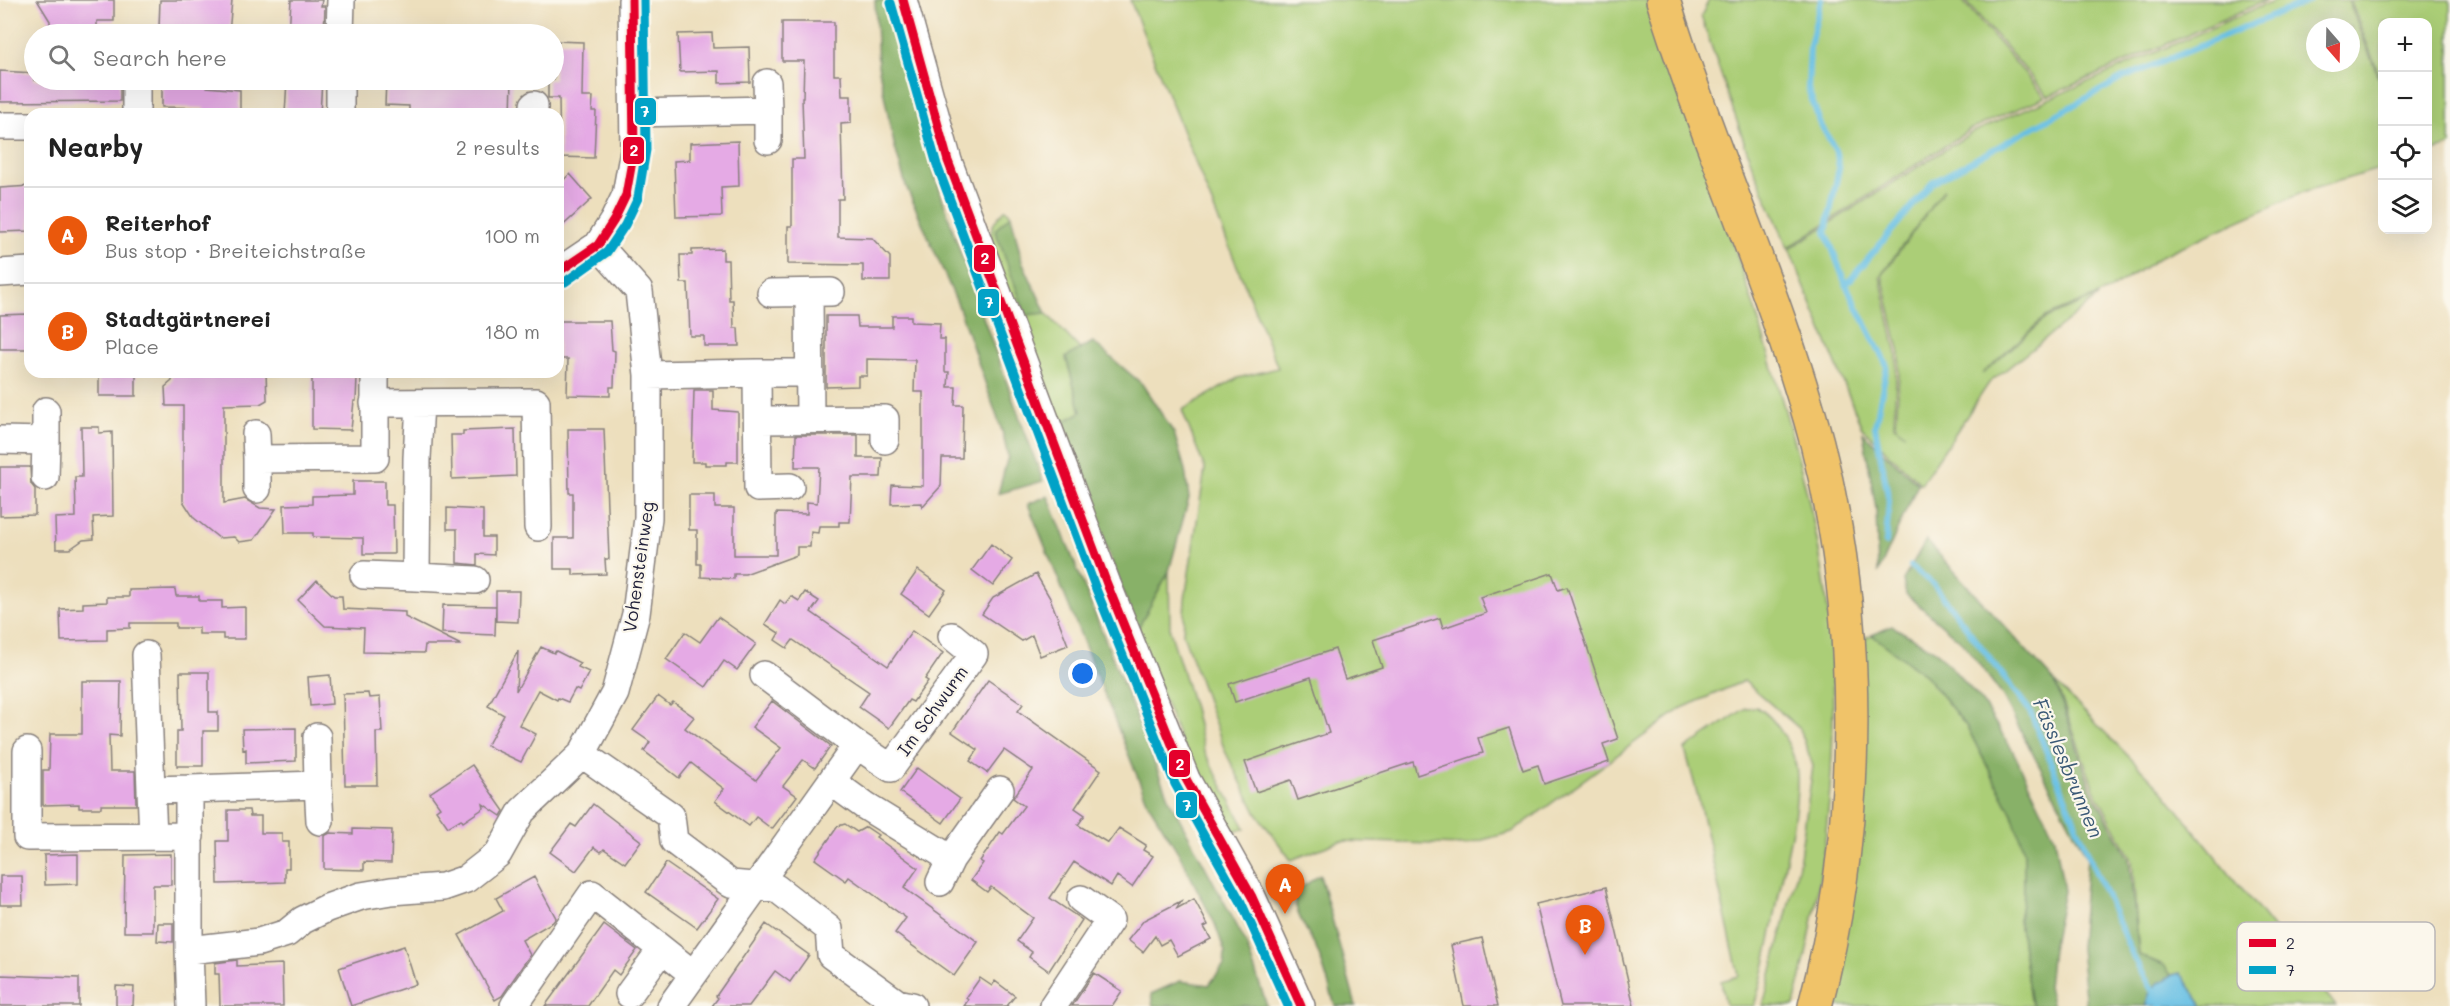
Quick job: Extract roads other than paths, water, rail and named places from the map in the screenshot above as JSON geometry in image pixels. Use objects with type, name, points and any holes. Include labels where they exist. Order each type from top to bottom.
[{"type":"main road","points":[[1664,0],[1700,110],[1799,383],[1820,455],[1841,573],[1851,696],[1850,761],[1838,893],[1828,959],[1815,1006]]},
{"type":"street","points":[[340,24],[341,0]]},
{"type":"street","points":[[564,268],[598,245],[626,195],[634,150],[632,0]]},
{"type":"street","points":[[903,0],[948,161],[1107,584],[1186,779],[1252,897],[1301,1006]]},
{"type":"street","points":[[766,83],[768,140]]},
{"type":"street","points":[[136,90],[136,108]]},
{"type":"street","points":[[340,90],[340,108]]},
{"type":"street","points":[[635,113],[768,110]]},
{"type":"street","points":[[0,126],[24,126]]},
{"type":"street","name":"Vohensteinweg","points":[[189,950],[259,942],[287,933],[303,920],[327,908],[361,896],[392,891],[444,888],[466,879],[498,854],[522,812],[582,754],[615,693],[636,614],[648,518],[648,375],[639,291],[598,245]]},
{"type":"street","points":[[0,273],[24,271]]},
{"type":"street","points":[[771,293],[820,293],[810,373],[810,419]]},
{"type":"street","points":[[757,373],[758,420],[747,488],[790,487]]},
{"type":"street","points":[[648,375],[810,373]]},
{"type":"street","points":[[375,378],[375,458]]},
{"type":"street","points":[[374,403],[536,402],[538,527]]},
{"type":"street","points":[[416,577],[420,403]]},
{"type":"street","points":[[45,477],[46,411]]},
{"type":"street","points":[[758,420],[885,419]]},
{"type":"street","points":[[0,441],[46,441]]},
{"type":"street","points":[[257,489],[257,446],[375,458],[417,458]]},
{"type":"street","points":[[364,575],[475,580]]},
{"type":"street","name":"Im Schwurm","points":[[865,806],[891,768],[983,661],[952,636]]},
{"type":"street","points":[[146,655],[153,836]]},
{"type":"street","name":"Im Schwurm","points":[[764,675],[891,768]]},
{"type":"street","points":[[317,737],[320,821]]},
{"type":"street","points":[[671,1006],[857,745]]},
{"type":"street","points":[[27,751],[27,846],[153,836],[190,836]]},
{"type":"street","points":[[582,754],[671,816],[674,841],[731,884],[776,888],[829,929],[831,955],[897,1003],[912,1006]]},
{"type":"street","points":[[832,782],[946,870],[1000,790]]},
{"type":"street","points":[[151,790],[318,784]]},
{"type":"street","points":[[189,789],[189,950],[192,1006]]},
{"type":"street","points":[[514,1006],[597,888],[661,950],[693,974]]},
{"type":"street","points":[[1053,1006],[1110,920],[1081,899]]},
{"type":"street","points":[[632,1002],[661,950]]},
{"type":"water","points":[[2180,973],[2203,1006],[2147,1006],[2152,989],[2168,977]]},
{"type":"waterway","name":"Fässlesbrunnen","points":[[1821,0],[1810,46],[1808,89],[1821,125],[1837,153],[1839,168],[1826,232],[1846,285],[1887,366],[1875,426],[1889,501],[1886,543]]},
{"type":"waterway","points":[[1846,285],[1932,183],[2123,78],[2311,0]]},
{"type":"waterway","name":"Fässlesbrunnen","points":[[1911,566],[1934,585],[2030,711],[2094,868],[2135,960],[2161,1006]]},
{"type":"place","name":"Reiterhof","points":[[1285,914]]},
{"type":"place","name":"Stadtgärtnerei","points":[[1585,955]]}]
